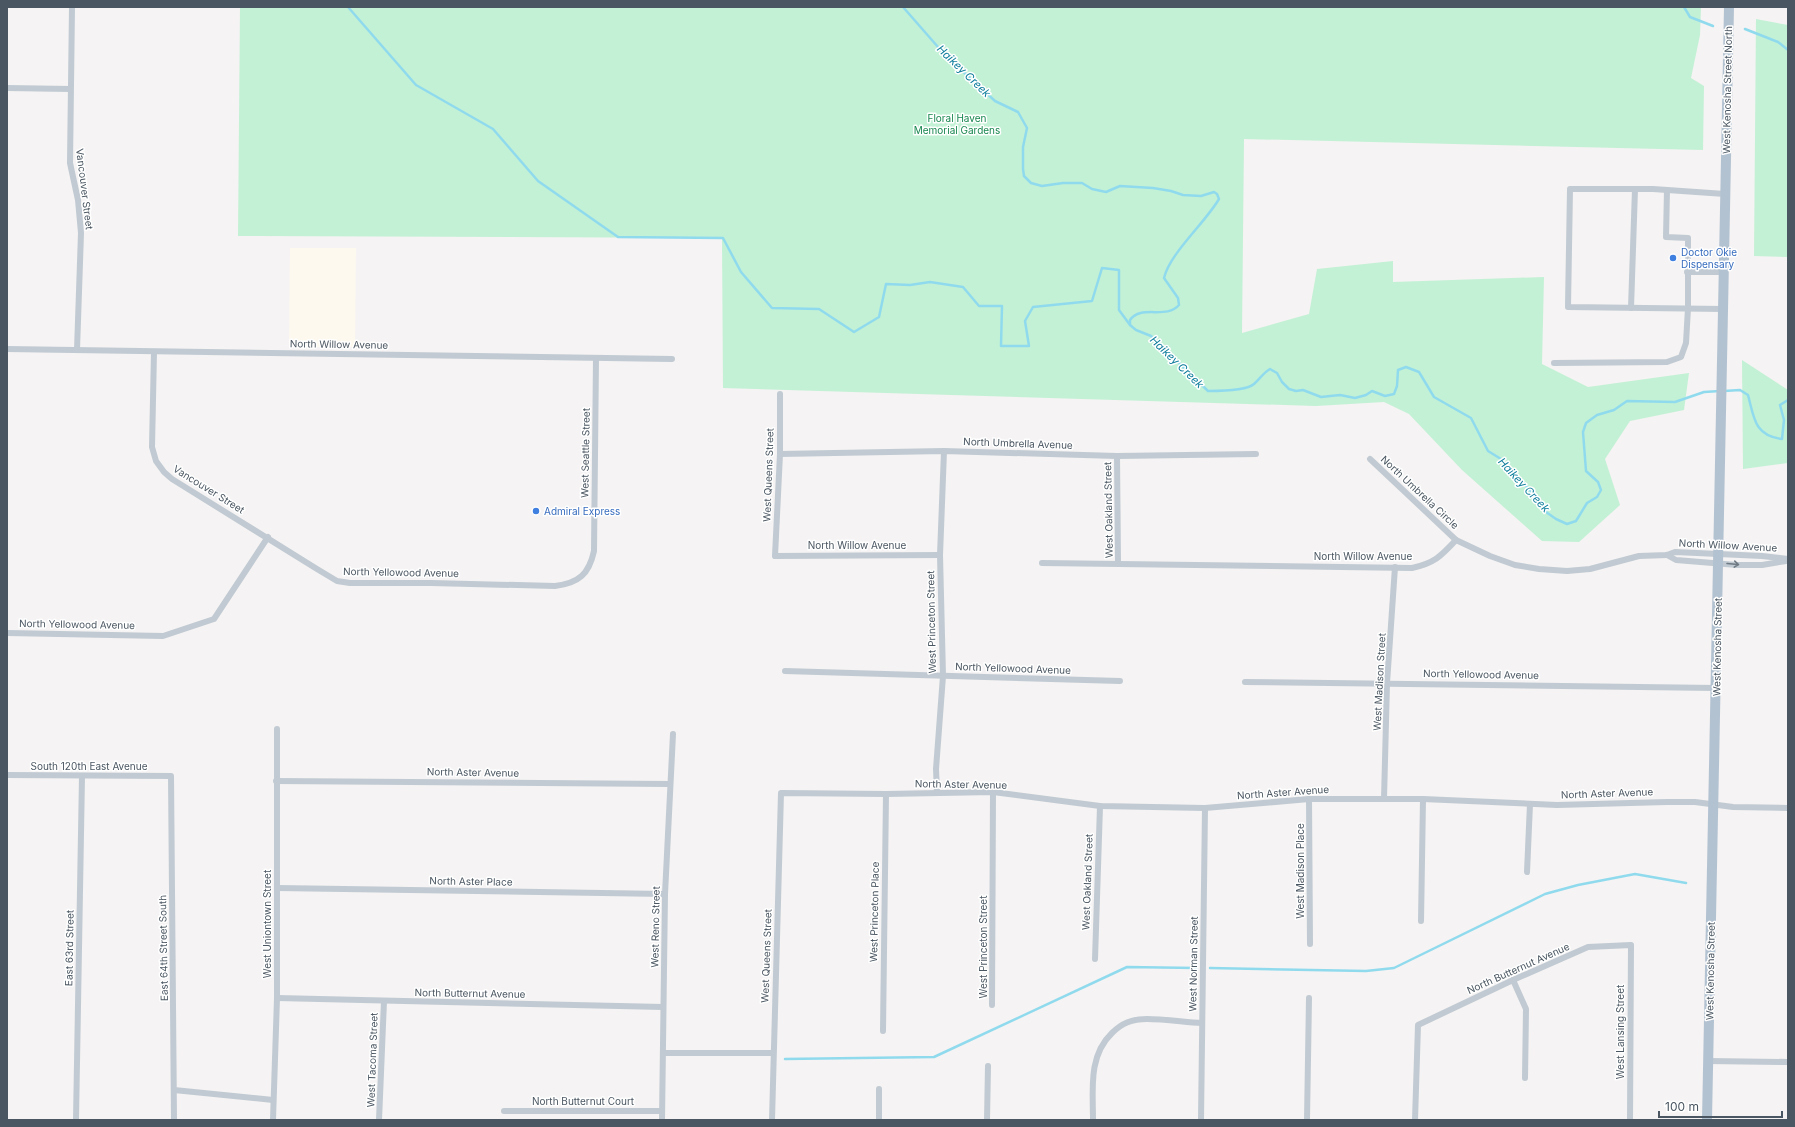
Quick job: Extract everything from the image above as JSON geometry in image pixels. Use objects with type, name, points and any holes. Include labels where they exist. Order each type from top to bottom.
[{"type":"main road","name":"West Kenosha Street North","points":[[1726,173],[1729,7]]},
{"type":"main road","name":"West Kenosha Street","points":[[1707,1120],[1726,173]]},
{"type":"street","name":"Vancouver Street","points":[[72,7],[70,163],[78,200],[81,233],[76,350]]},
{"type":"street","points":[[7,88],[70,89]]},
{"type":"street","points":[[1723,309],[1568,307],[1570,189],[1667,190],[1725,194]]},
{"type":"street","points":[[1631,308],[1635,189]]},
{"type":"street","points":[[1554,363],[1667,362],[1681,357],[1686,343],[1688,308],[1688,238],[1666,237],[1667,190]]},
{"type":"street","points":[[1687,272],[1724,272]]},
{"type":"street","name":"North Willow Avenue","points":[[7,349],[672,358]]},
{"type":"street","name":"Vancouver Street","points":[[154,352],[152,447],[156,461],[164,472],[172,478],[268,537]]},
{"type":"street","name":"West Seattle Street","points":[[566,584],[574,582],[584,573],[591,562],[594,551],[596,358]]},
{"type":"street","name":"West Queens Street","points":[[775,556],[780,454],[780,394]]},
{"type":"street","name":"North Umbrella Avenue","points":[[780,454],[944,451],[1117,456],[1256,454]]},
{"type":"street","name":"West Princeton Street","points":[[937,792],[936,769],[943,676],[940,555],[944,451]]},
{"type":"street","name":"West Oakland Street","points":[[1117,456],[1118,563]]},
{"type":"street","name":"North Umbrella Circle","points":[[1370,459],[1456,540]]},
{"type":"street","name":"North Yellowood Avenue","points":[[7,633],[163,636],[214,619],[268,537],[337,581],[350,583],[555,586],[566,584]]},
{"type":"street","name":"North Willow Avenue","points":[[1042,563],[1412,568],[1431,563],[1436,560],[1456,540],[1490,556],[1515,565],[1539,569],[1567,571],[1590,569],[1639,556],[1668,556],[1675,552],[1718,558],[1788,560]]},
{"type":"street","name":"North Willow Avenue","points":[[775,556],[940,555]]},
{"type":"street","name":"North Willow Avenue","points":[[1718,558],[1737,565],[1762,565],[1788,560]]},
{"type":"street","name":"West Madison Street","points":[[1384,799],[1388,683],[1395,567]]},
{"type":"street","name":"North Yellowood Avenue","points":[[785,672],[1120,681]]},
{"type":"street","name":"North Yellowood Avenue","points":[[1245,682],[1716,688]]},
{"type":"street","name":"West Uniontown Street","points":[[273,1120],[277,998],[277,729]]},
{"type":"street","name":"West Reno Street","points":[[662,1120],[665,894],[669,784],[673,734]]},
{"type":"street","name":"South 120th East Avenue","points":[[7,775],[171,776]]},
{"type":"street","name":"East 63rd Street","points":[[76,1120],[82,776]]},
{"type":"street","name":"East 64th Street South","points":[[171,776],[174,1120]]},
{"type":"street","name":"North Aster Avenue","points":[[276,781],[669,784]]},
{"type":"street","name":"West Princeton Street","points":[[992,1005],[993,792]]},
{"type":"street","name":"North Aster Avenue","points":[[781,793],[886,794],[993,792],[1100,806],[1205,808],[1309,799],[1423,799],[1563,805],[1667,802],[1733,807],[1788,808]]},
{"type":"street","name":"West Queens Street","points":[[772,1120],[781,793]]},
{"type":"street","name":"West Princeton Place","points":[[883,1031],[886,794]]},
{"type":"street","name":"West Madison Place","points":[[1309,799],[1310,944]]},
{"type":"street","points":[[1421,921],[1423,799]]},
{"type":"street","points":[[1528,872],[1530,804]]},
{"type":"street","name":"West Oakland Street","points":[[1095,958],[1100,806]]},
{"type":"street","name":"West Norman Street","points":[[1201,1120],[1205,808]]},
{"type":"street","name":"North Aster Place","points":[[277,888],[665,894]]},
{"type":"street","name":"North Butternut Avenue","points":[[1415,1120],[1418,1025],[1513,980],[1588,948],[1631,945]]},
{"type":"street","name":"West Lansing Street","points":[[1630,1120],[1631,945]]},
{"type":"street","points":[[1513,980],[1526,1009],[1525,1078]]},
{"type":"street","name":"North Butternut Avenue","points":[[277,998],[664,1007]]},
{"type":"street","points":[[1308,1120],[1309,998]]},
{"type":"street","name":"West Tacoma Street","points":[[379,1120],[384,1001]]},
{"type":"street","points":[[1093,1120],[1093,1074],[1098,1052],[1108,1037],[1122,1024],[1146,1019],[1202,1023]]},
{"type":"street","points":[[663,1053],[773,1053]]},
{"type":"street","points":[[1708,1061],[1788,1062]]},
{"type":"street","points":[[988,1066],[988,1120]]},
{"type":"street","points":[[879,1089],[879,1120]]},
{"type":"street","points":[[174,1090],[273,1100]]},
{"type":"street","name":"North Butternut Court","points":[[504,1111],[662,1111]]},
{"type":"shaded area","points":[[290,248],[356,248],[355,347],[289,347]]},
{"type":"green space","name":"Floral Haven Memorial Gardens","points":[[240,7],[1701,7],[1700,35],[1691,78],[1704,86],[1703,150],[1244,139],[1242,333],[1309,314],[1317,269],[1393,261],[1393,282],[1544,277],[1542,364],[1588,387],[1689,373],[1684,410],[1630,421],[1605,459],[1620,505],[1579,542],[1542,541],[1462,470],[1409,414],[1384,402],[1316,406],[723,388],[722,238],[238,236]]},
{"type":"green space","points":[[1756,19],[1788,25],[1788,257],[1754,256]]},
{"type":"green space","points":[[1742,360],[1788,390],[1788,463],[1743,469]]},
{"type":"waterway","points":[[348,7],[416,85],[493,129],[538,181],[618,237],[723,238],[741,272],[772,308],[819,309],[854,332],[879,317],[886,284],[910,285],[930,282],[963,287],[979,306],[1002,306],[1001,346],[1029,346],[1025,321],[1033,307],[1092,301],[1102,268],[1119,270],[1119,310],[1130,325]]},
{"type":"waterway","name":"Haikey Creek","points":[[903,7],[945,55],[995,101],[1018,112],[1027,128],[1023,147],[1023,169],[1024,176],[1031,183],[1042,186],[1063,183],[1082,183],[1092,189],[1106,192],[1120,186],[1153,188],[1183,195],[1201,196],[1214,192],[1217,194],[1219,199],[1173,258],[1164,278],[1178,298],[1179,305],[1174,309],[1167,311],[1140,313],[1135,315],[1130,320],[1130,325],[1136,330],[1151,336],[1208,391],[1245,388],[1254,384],[1265,372],[1270,369],[1277,373],[1282,382],[1289,389],[1296,391],[1303,390],[1321,397],[1340,395],[1355,398],[1366,395],[1372,391],[1385,396],[1394,394],[1397,386],[1398,370],[1406,367],[1419,372],[1434,397],[1471,418],[1488,451],[1501,459],[1538,499],[1546,512],[1567,524],[1576,521],[1587,503],[1597,497],[1601,490],[1598,482],[1586,471],[1583,432],[1586,423],[1597,415],[1614,410],[1627,401],[1675,402],[1704,392],[1720,391]]},
{"type":"waterway","points":[[1684,7],[1690,17],[1713,26]]},
{"type":"waterway","points":[[1745,29],[1778,42],[1788,50]]},
{"type":"waterway","name":"Haikey Creek","points":[[1724,391],[1740,390],[1748,395],[1754,418],[1761,430],[1766,434],[1782,439],[1784,420],[1780,405],[1788,400]]},
{"type":"waterway","points":[[1210,968],[1366,971],[1394,968],[1545,894],[1578,885],[1635,874],[1686,883]]},
{"type":"waterway","points":[[785,1059],[934,1057],[1127,967],[1196,968]]},
{"type":"place","name":"Doctor Okie Dispensary","points":[[1673,258]]},
{"type":"place","name":"Admiral Express","points":[[536,511]]}]
